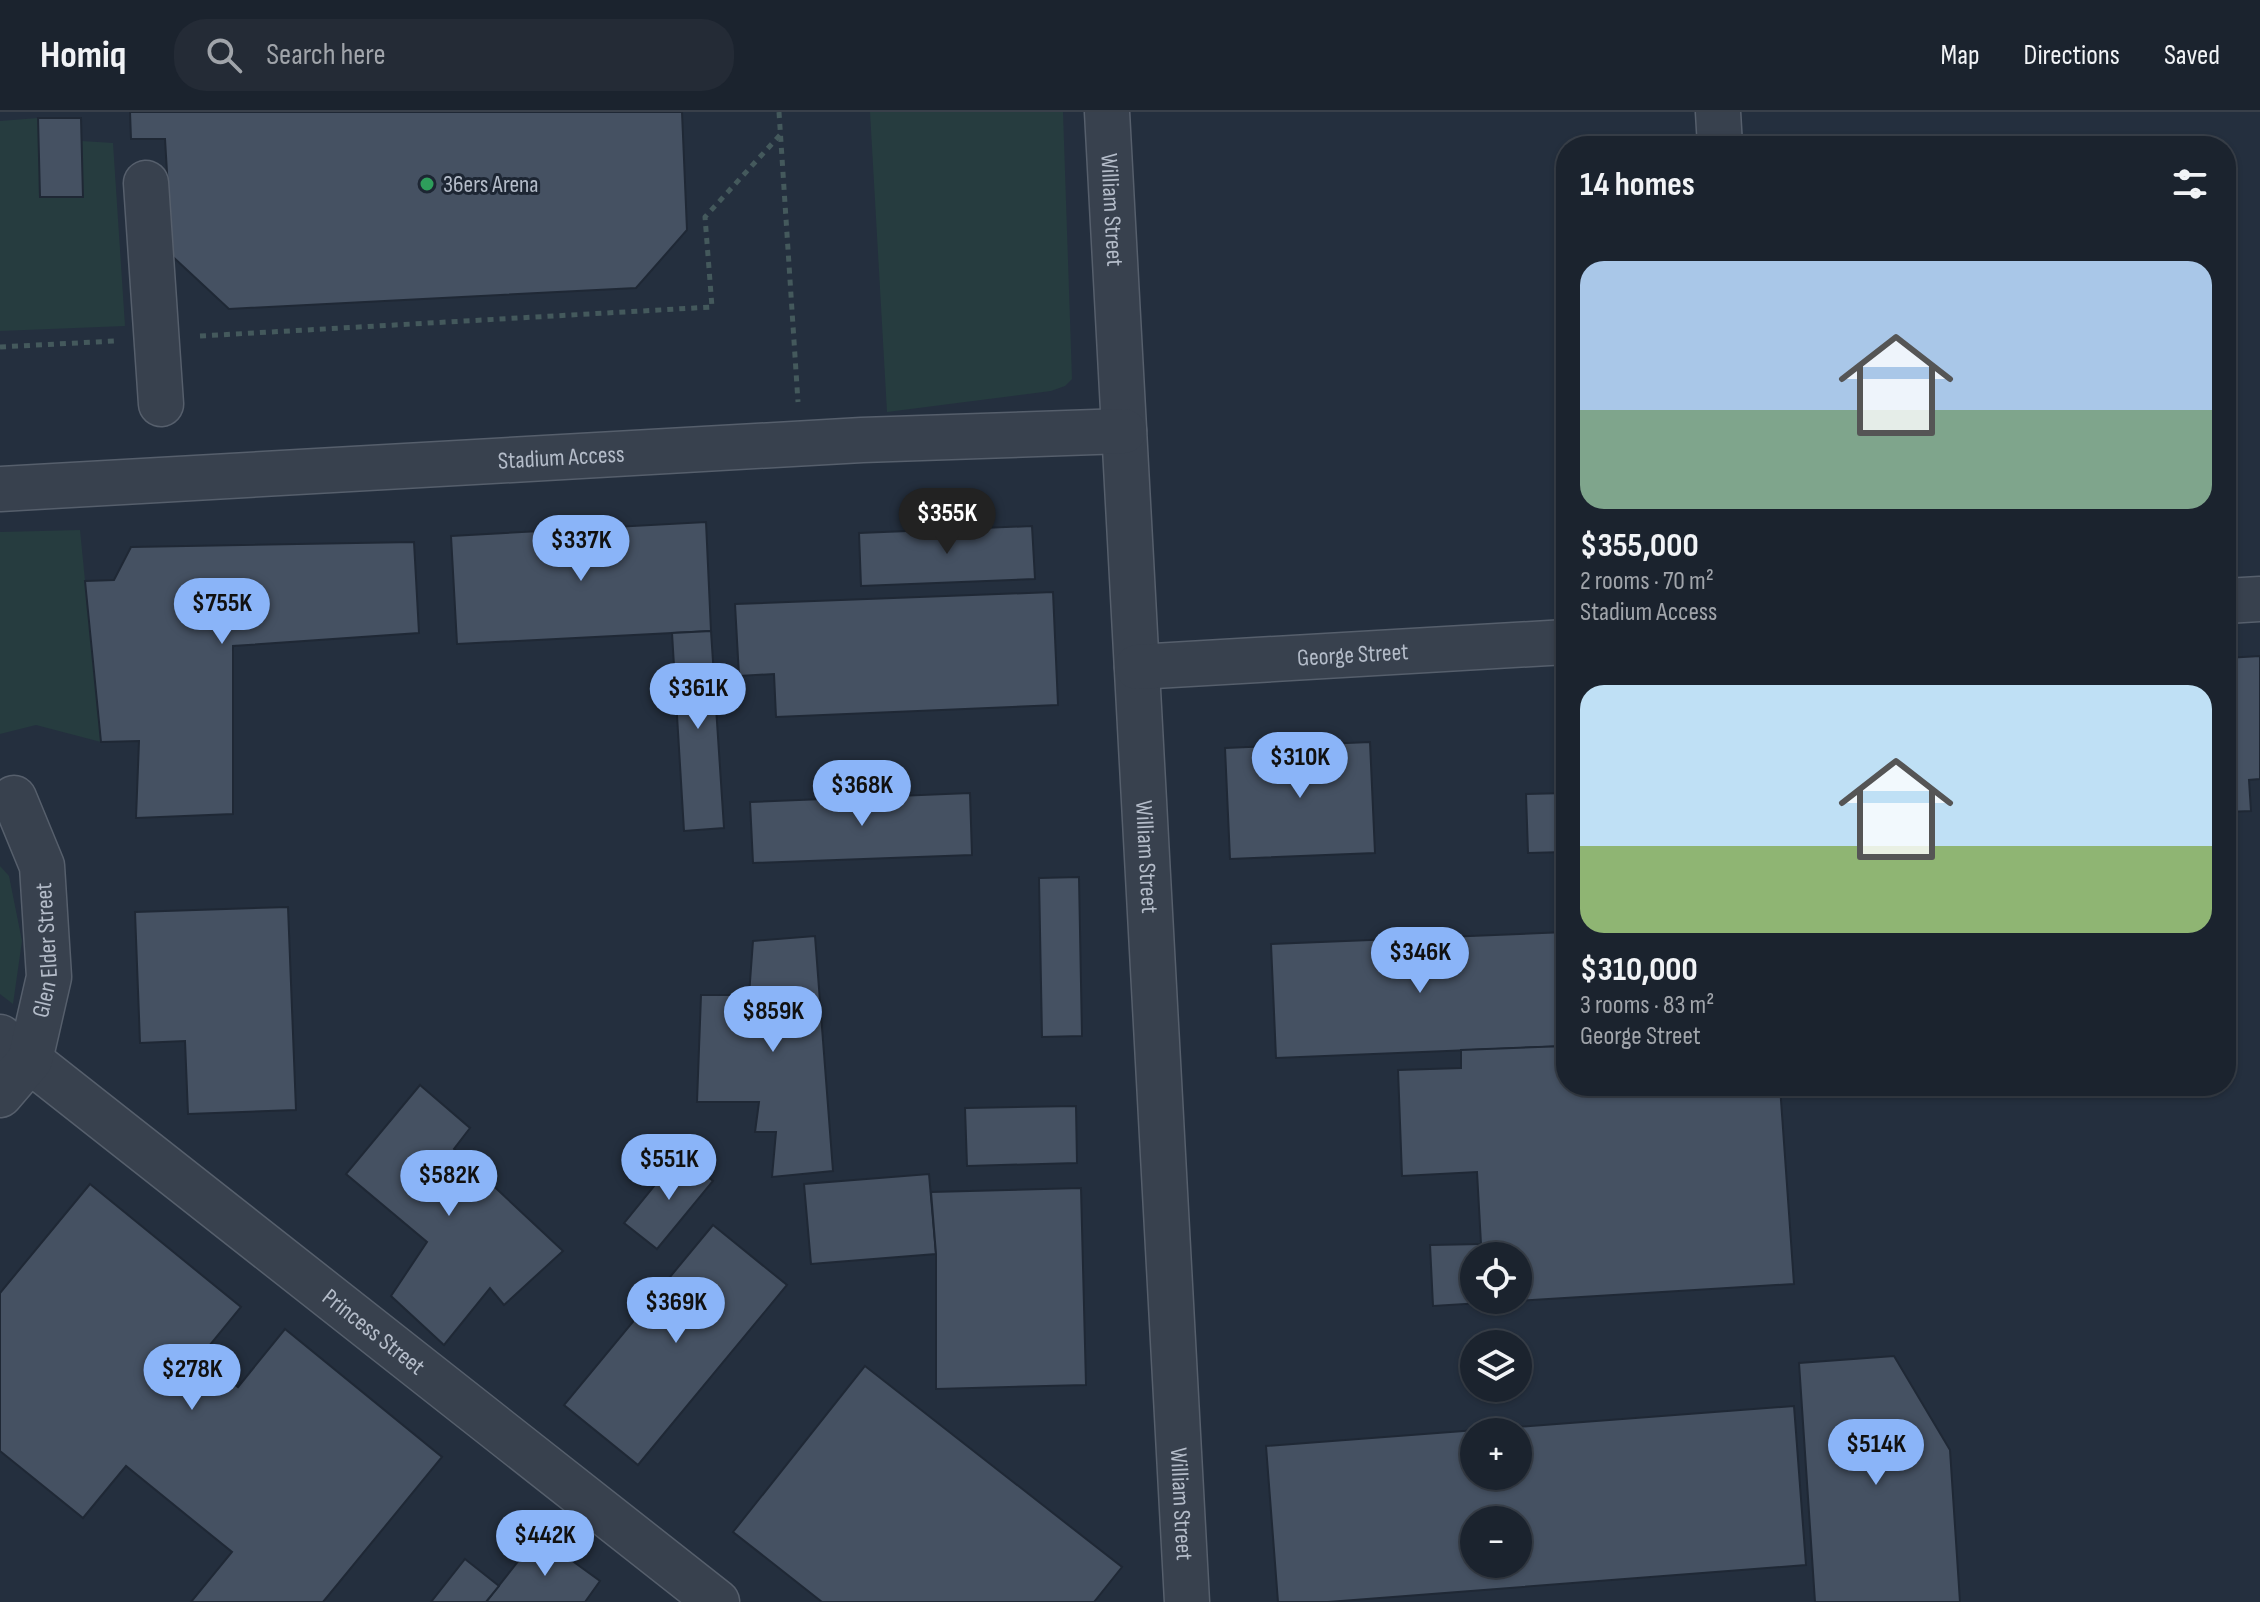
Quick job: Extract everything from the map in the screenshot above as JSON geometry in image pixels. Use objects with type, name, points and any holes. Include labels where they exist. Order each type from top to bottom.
[{"type":"street","name":"William Street","points":[[1107,112],[1187,1602]]},
{"type":"street","points":[[1718,112],[1719,136]]},
{"type":"street","points":[[146,183],[161,404]]},
{"type":"street","name":"Stadium Access","points":[[0,489],[801,444],[1124,431]]},
{"type":"street","points":[[2236,600],[2260,599]]},
{"type":"street","name":"George Street","points":[[1137,667],[1556,643]]},
{"type":"street","name":"Glen Elder Street","points":[[0,1095],[15,1048],[49,977],[42,866],[14,798]]},
{"type":"street","name":"Princess Street","points":[[15,1048],[717,1602]]},
{"type":"path","points":[[779,112],[801,444]]},
{"type":"path","points":[[0,347],[712,307],[705,217],[780,135]]},
{"type":"green space","points":[[870,112],[1063,112],[1072,379],[1065,386],[1051,391],[887,412]]},
{"type":"green space","points":[[38,118],[40,197],[83,197],[82,141],[113,143],[125,326],[0,331],[0,121]]},
{"type":"green space","points":[[80,530],[101,742],[36,725],[0,734],[0,532]]},
{"type":"green space","points":[[0,866],[9,876],[22,941],[13,1004],[0,994]]},
{"type":"building","name":"36ers Arena","points":[[130,112],[682,112],[687,230],[636,288],[229,309],[172,256],[165,139],[131,139]]},
{"type":"building","points":[[38,118],[81,118],[83,197],[40,197]]},
{"type":"building","points":[[706,522],[711,631],[457,644],[451,536]]},
{"type":"building","points":[[1032,526],[1035,579],[861,586],[859,533]]},
{"type":"building","points":[[414,542],[419,633],[233,646],[233,814],[136,818],[139,741],[101,742],[85,581],[114,580],[131,547]]},
{"type":"building","points":[[1053,592],[1058,705],[776,717],[774,674],[739,676],[735,604]]},
{"type":"building","points":[[711,631],[724,828],[684,831],[672,633]]},
{"type":"building","points":[[2260,656],[2260,779],[2249,780],[2251,811],[2236,812],[2236,657]]},
{"type":"building","points":[[1370,742],[1375,853],[1230,859],[1225,748]]},
{"type":"building","points":[[970,793],[972,855],[753,863],[750,802]]},
{"type":"building","points":[[1556,793],[1556,852],[1528,853],[1526,794]]},
{"type":"building","points":[[1079,877],[1082,1036],[1042,1037],[1039,878]]},
{"type":"building","points":[[288,907],[296,1110],[188,1114],[185,1041],[140,1043],[135,912]]},
{"type":"building","points":[[1556,932],[1556,1046],[1276,1058],[1271,944]]},
{"type":"building","points":[[815,936],[833,1171],[772,1177],[776,1132],[755,1132],[759,1102],[697,1102],[701,995],[749,995],[753,941]]},
{"type":"building","points":[[1556,1046],[1556,1096],[1781,1096],[1794,1284],[1532,1300],[1532,1242],[1481,1242],[1477,1172],[1402,1176],[1398,1070],[1461,1068],[1461,1050]]},
{"type":"building","points":[[420,1085],[470,1128],[454,1149],[563,1251],[504,1305],[490,1288],[444,1345],[391,1296],[427,1242],[346,1174]]},
{"type":"building","points":[[1076,1106],[1077,1163],[967,1166],[965,1108]]},
{"type":"building","points":[[680,1154],[713,1181],[657,1249],[624,1223]]},
{"type":"building","points":[[929,1174],[936,1254],[811,1264],[804,1184]]},
{"type":"building","points":[[90,1184],[241,1307],[200,1357],[238,1387],[285,1329],[442,1457],[323,1602],[191,1602],[232,1552],[126,1466],[83,1518],[0,1451],[0,1293]]},
{"type":"building","points":[[1081,1188],[1086,1385],[936,1389],[936,1254],[931,1192]]},
{"type":"building","points":[[713,1225],[787,1285],[638,1465],[564,1405]]},
{"type":"building","points":[[1460,1244],[1460,1304],[1433,1306],[1430,1245]]},
{"type":"building","points":[[1894,1356],[1950,1450],[1960,1602],[1815,1602],[1799,1363]]},
{"type":"building","points":[[865,1366],[1122,1567],[1094,1602],[822,1602],[733,1532]]},
{"type":"building","points":[[1794,1406],[1806,1565],[1328,1602],[1278,1602],[1266,1446],[1460,1431],[1460,1490],[1532,1490],[1532,1426]]},
{"type":"building","points":[[538,1536],[600,1581],[585,1602],[486,1602]]},
{"type":"building","points":[[465,1559],[499,1586],[486,1602],[431,1602]]},
{"type":"place","name":"36ers Arena","points":[[427,184]]}]
